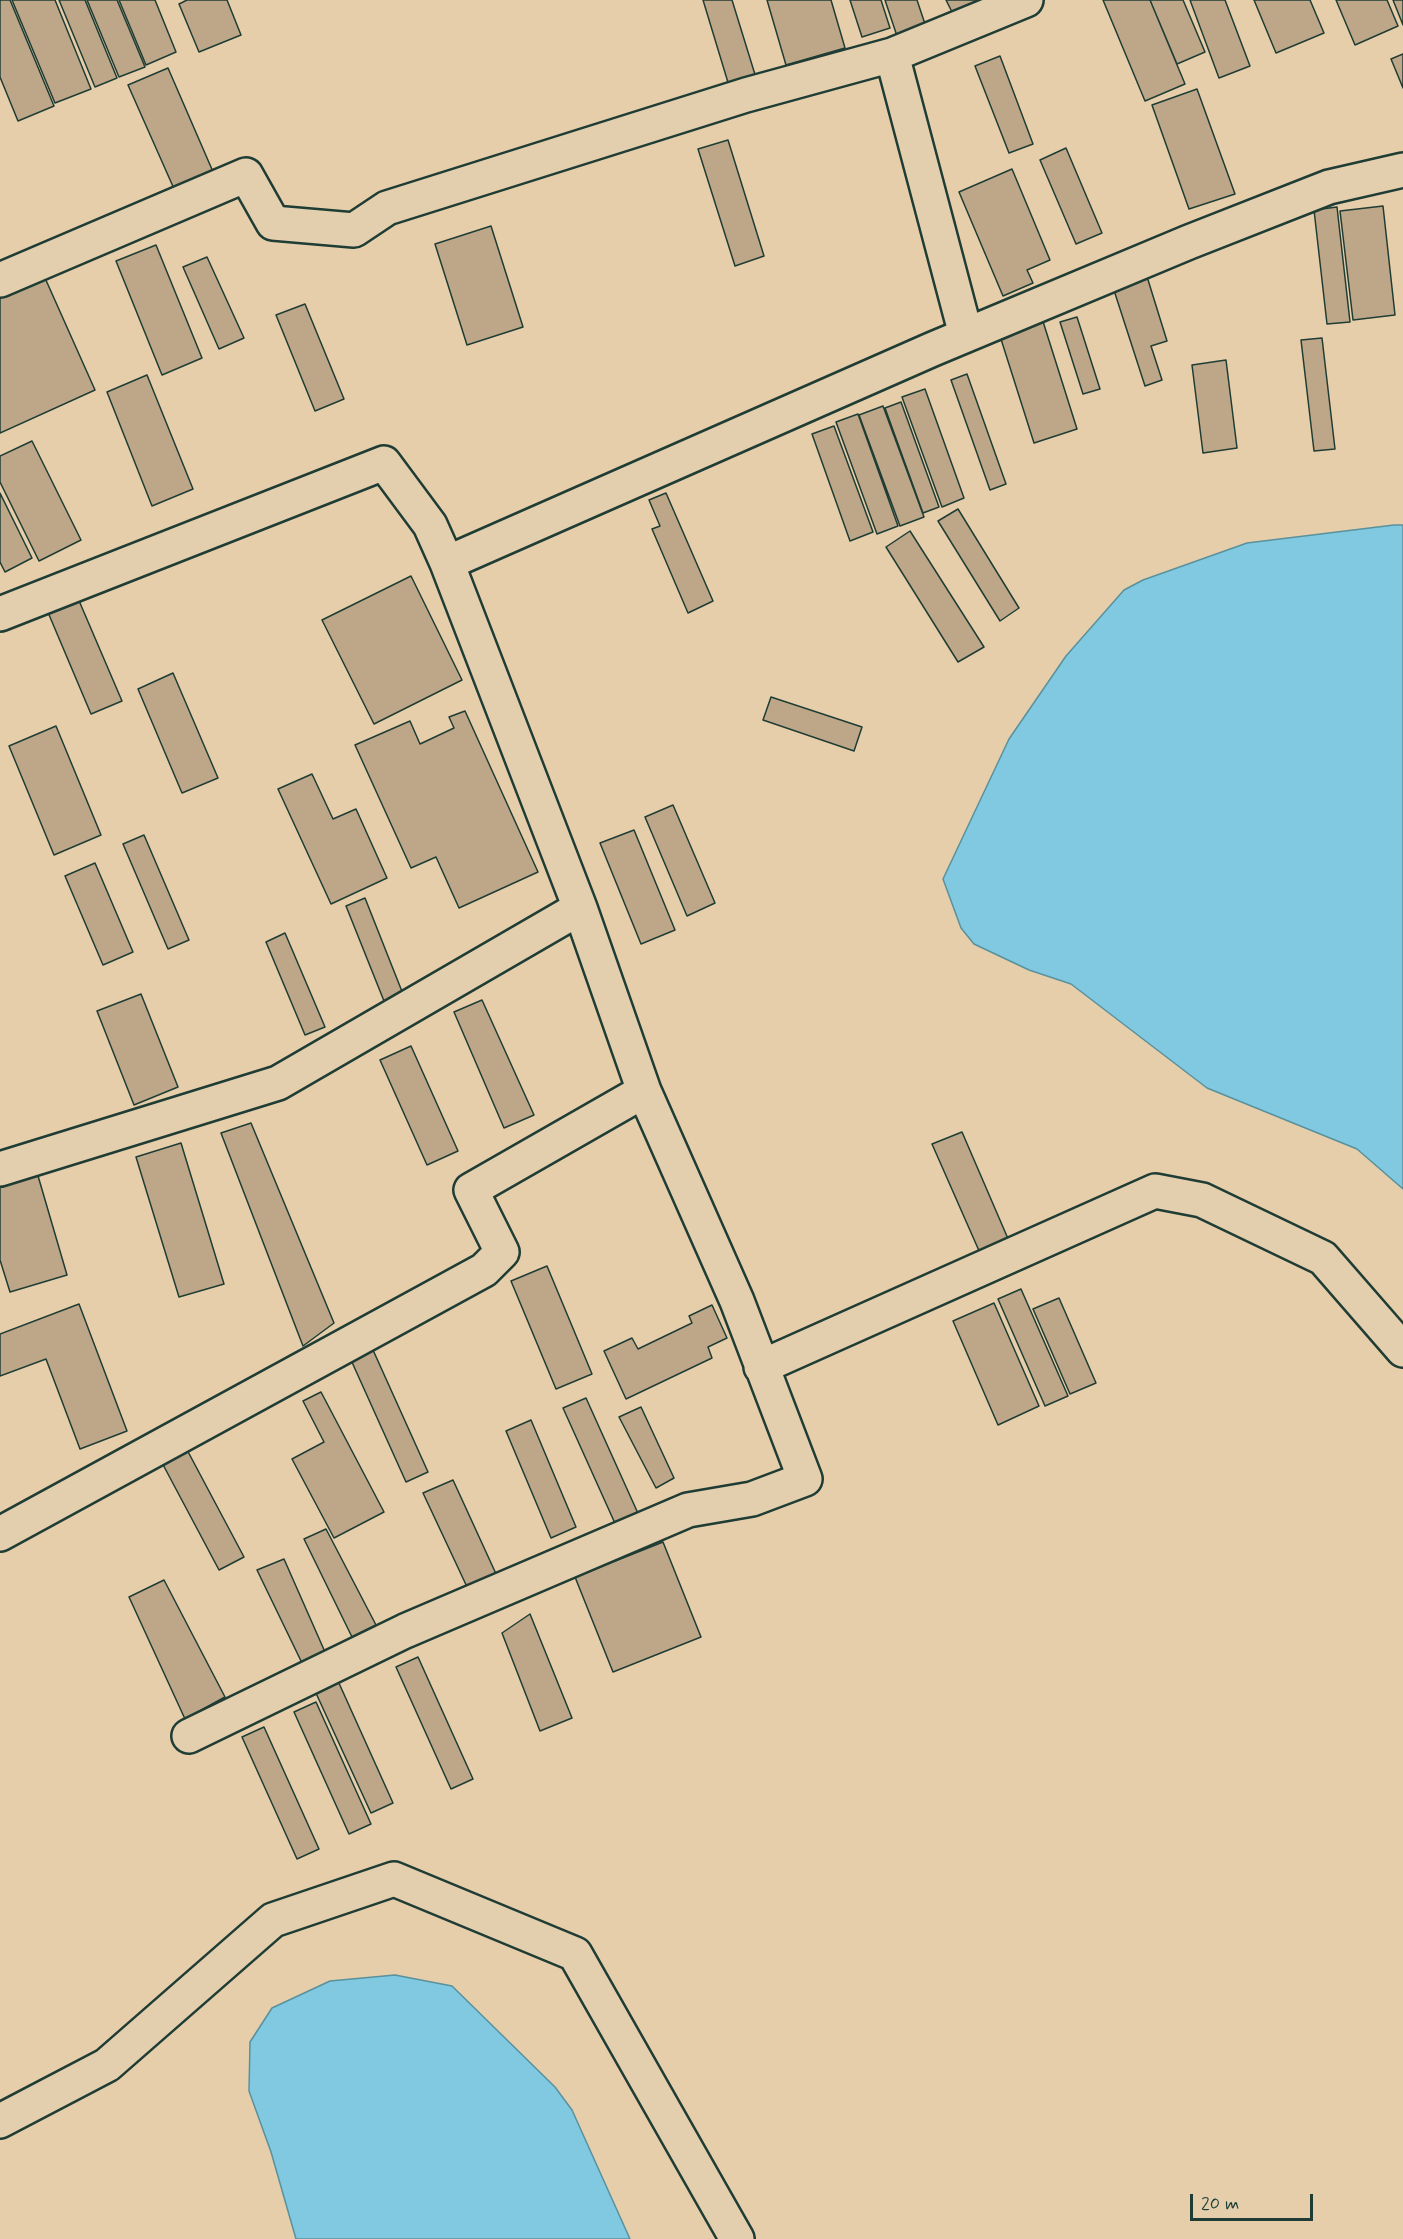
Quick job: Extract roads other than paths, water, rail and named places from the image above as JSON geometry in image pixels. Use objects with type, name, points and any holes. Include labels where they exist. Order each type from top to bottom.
[{"type":"street","points":[[0,280],[246,175],[273,223],[354,230],[387,208],[746,95],[892,55],[1026,0]]},
{"type":"street","points":[[892,55],[966,335]]},
{"type":"street","points":[[447,563],[966,335],[1329,187],[1403,170]]},
{"type":"street","points":[[0,614],[384,463],[430,525],[447,563],[580,908],[644,1091],[737,1301],[805,1479],[752,1499],[688,1510],[405,1631],[189,1736]]},
{"type":"street","points":[[0,1168],[278,1083],[580,908]]},
{"type":"street","points":[[0,1534],[484,1270],[502,1252],[471,1190],[644,1091]]},
{"type":"street","points":[[761,1367],[1155,1191],[1202,1200],[1323,1258],[1403,1350]]},
{"type":"street","points":[[0,2121],[107,2065],[273,1920],[394,1880],[575,1954],[737,2239]]},
{"type":"water","points":[[1403,525],[1403,1189],[1357,1149],[1207,1088],[1071,984],[1029,970],[974,944],[961,928],[943,879],[1009,739],[1066,656],[1124,590],[1143,580],[1247,543]]},
{"type":"water","points":[[395,1975],[452,1986],[555,2087],[572,2110],[630,2239],[296,2239],[271,2152],[249,2091],[250,2042],[272,2008],[330,1981]]}]
